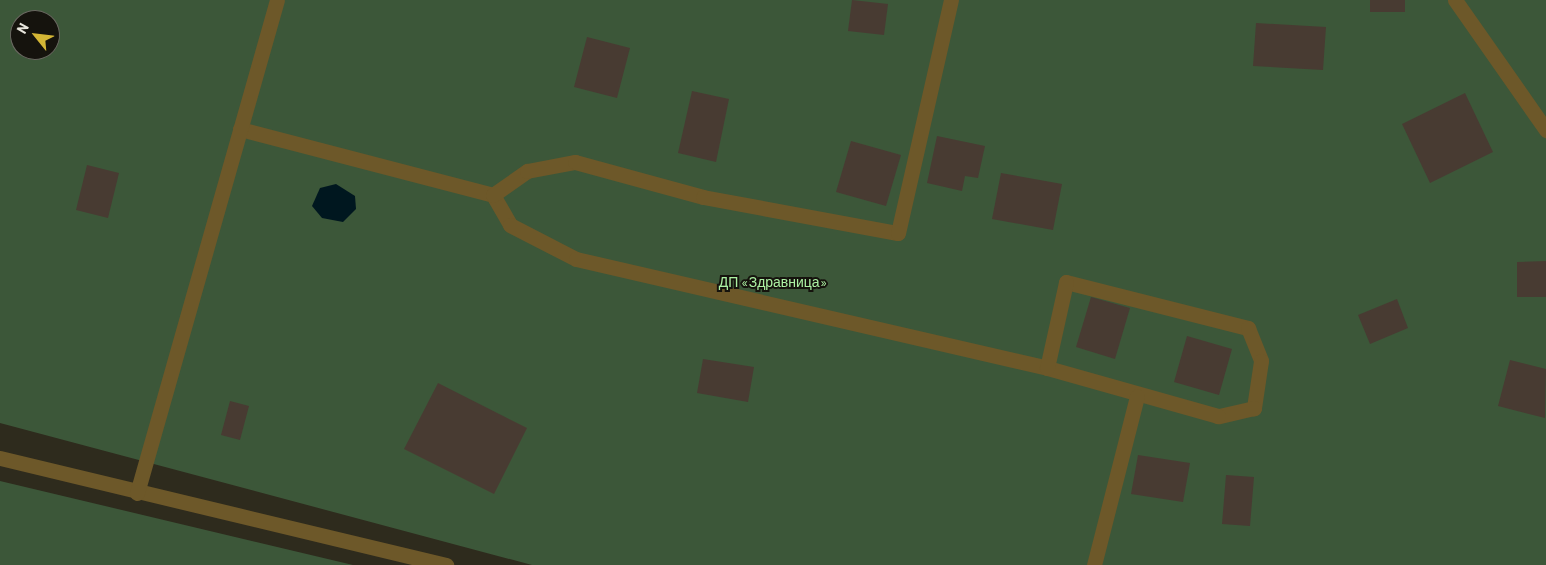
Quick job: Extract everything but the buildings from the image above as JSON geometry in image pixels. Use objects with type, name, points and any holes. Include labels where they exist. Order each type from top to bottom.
[{"type":"street","points":[[137,493],[277,0]]},
{"type":"street","points":[[492,195],[527,171],[575,162],[703,198],[898,233],[951,0]]},
{"type":"street","points":[[1456,0],[1546,130]]},
{"type":"street","points":[[240,128],[492,195],[510,225],[576,259],[1047,368],[1137,396],[1218,416],[1254,408],[1261,361],[1248,328],[1066,282],[1047,368]]},
{"type":"street","points":[[1094,565],[1137,396]]},
{"type":"street","points":[[0,458],[137,493],[446,565]]},
{"type":"green space","name":"ДП «Здравница»","points":[[0,0],[1546,0],[1546,565],[532,565],[0,423]]},
{"type":"green space","points":[[0,481],[353,565],[0,565]]},
{"type":"water","points":[[336,184],[355,196],[356,209],[343,222],[322,218],[312,206],[320,188]]}]
